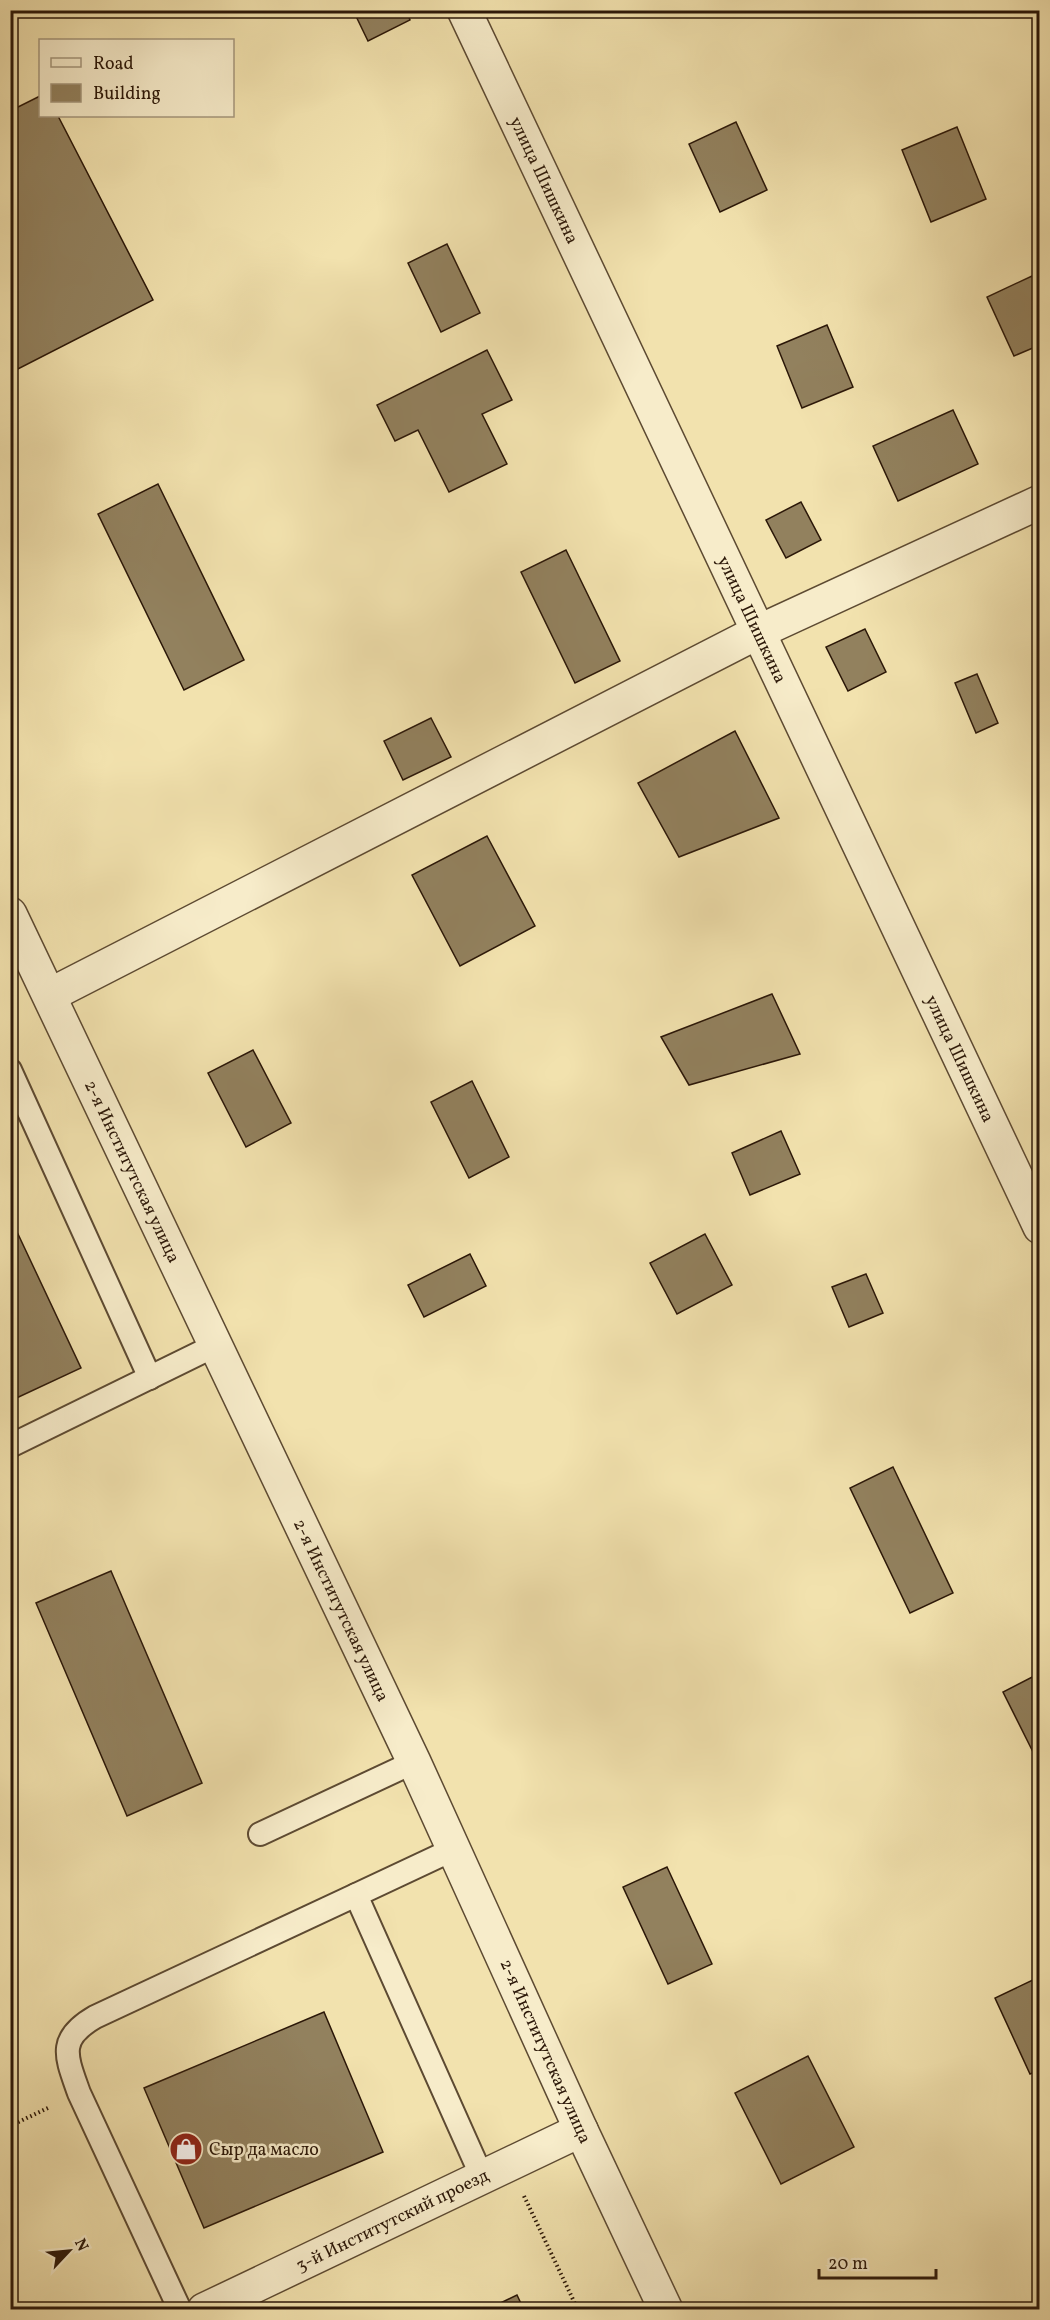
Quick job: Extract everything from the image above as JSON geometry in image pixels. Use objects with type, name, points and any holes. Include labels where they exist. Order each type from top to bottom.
[{"type":"street","name":"улица Шишкина","points":[[464,10],[1040,1227]]},
{"type":"street","points":[[50,995],[758,632],[1040,502]]},
{"type":"street","name":"2-я Институтская улица","points":[[10,914],[414,1762],[581,2130],[666,2310]]},
{"type":"street","name":"3-й Институтский проезд","points":[[204,2310],[581,2130]]},
{"type":"lane","points":[[10,1070],[150,1378]]},
{"type":"lane","points":[[10,1446],[216,1345]]},
{"type":"lane","points":[[260,1834],[414,1762]]},
{"type":"lane","points":[[180,2310],[78,2092],[68,2060],[70,2038],[79,2027],[95,2017],[454,1849]]},
{"type":"lane","points":[[356,1895],[495,2170]]},
{"type":"path","points":[[10,2126],[78,2092]]},
{"type":"path","points":[[495,2170],[578,2310]]},
{"type":"building","points":[[353,10],[406,10],[410,20],[368,41]]},
{"type":"building","points":[[39,96],[39,117],[59,117],[153,300],[10,373],[10,111]]},
{"type":"building","points":[[736,122],[767,190],[720,212],[689,144]]},
{"type":"building","points":[[957,127],[986,199],[931,222],[902,150]]},
{"type":"building","points":[[447,244],[480,313],[441,332],[408,263]]},
{"type":"building","points":[[1032,276],[1040,292],[1040,345],[1014,356],[987,297]]},
{"type":"building","points":[[827,325],[853,387],[802,408],[777,346]]},
{"type":"building","points":[[487,350],[512,400],[482,414],[507,464],[449,492],[418,430],[395,441],[377,405]]},
{"type":"building","points":[[953,410],[978,464],[898,501],[873,446]]},
{"type":"building","points":[[158,484],[244,660],[184,690],[98,514]]},
{"type":"building","points":[[801,502],[821,540],[786,558],[766,520]]},
{"type":"building","points":[[566,550],[620,661],[575,683],[521,572]]},
{"type":"building","points":[[865,629],[886,672],[848,691],[826,647]]},
{"type":"building","points":[[977,674],[998,723],[976,733],[955,683]]},
{"type":"building","points":[[431,718],[451,757],[403,780],[384,741]]},
{"type":"building","points":[[735,731],[779,818],[679,857],[638,783]]},
{"type":"building","points":[[487,836],[535,926],[460,966],[412,875]]},
{"type":"building","points":[[772,994],[800,1054],[689,1085],[661,1037]]},
{"type":"building","points":[[253,1050],[291,1123],[246,1147],[208,1073]]},
{"type":"building","points":[[472,1081],[509,1157],[469,1178],[431,1102]]},
{"type":"building","points":[[781,1131],[800,1174],[750,1195],[732,1153]]},
{"type":"building","points":[[10,1217],[81,1368],[10,1401]]},
{"type":"building","points":[[705,1234],[732,1285],[677,1314],[650,1263]]},
{"type":"building","points":[[470,1254],[486,1286],[424,1317],[408,1285]]},
{"type":"building","points":[[866,1274],[883,1313],[849,1327],[832,1287]]},
{"type":"building","points":[[893,1467],[953,1593],[910,1613],[850,1488]]},
{"type":"building","points":[[111,1571],[202,1783],[127,1816],[36,1603]]},
{"type":"building","points":[[1040,1673],[1040,1766],[1003,1692]]},
{"type":"building","points":[[667,1867],[712,1964],[668,1984],[623,1887]]},
{"type":"building","points":[[1037,1978],[1040,1984],[1040,2070],[1030,2074],[995,1998]]},
{"type":"building","points":[[324,2012],[383,2152],[204,2228],[144,2088]]},
{"type":"building","points":[[808,2056],[854,2147],[781,2184],[735,2093]]},
{"type":"building","points":[[517,2295],[524,2310],[486,2310]]},
{"type":"place","name":"Сыр да масло","points":[[186,2149]]}]
